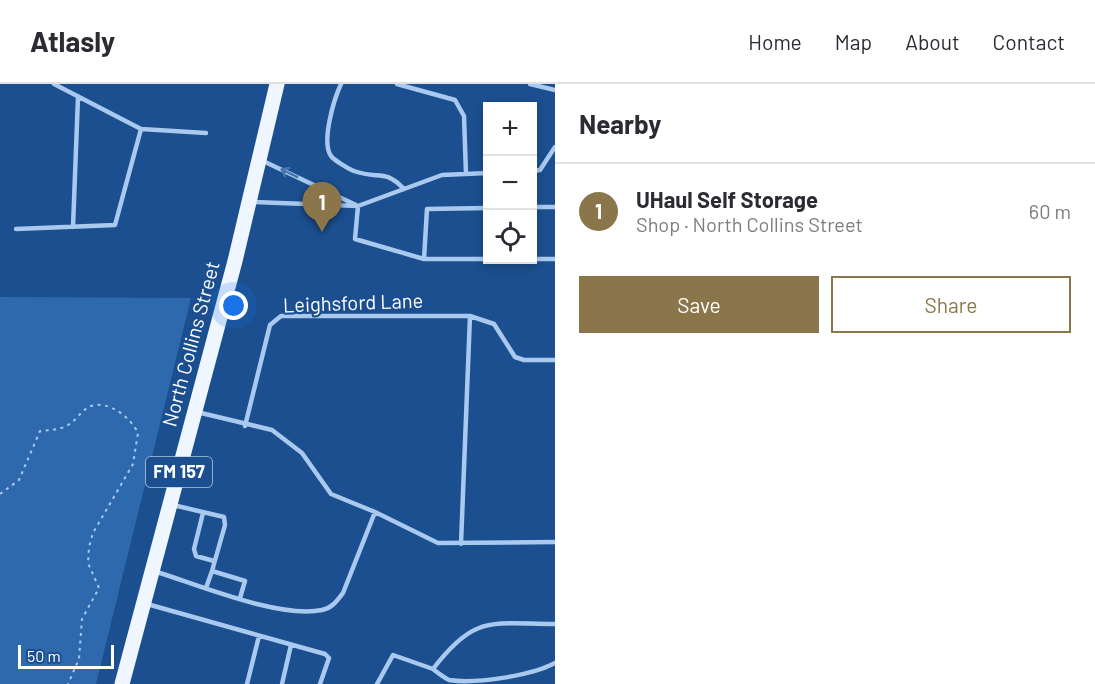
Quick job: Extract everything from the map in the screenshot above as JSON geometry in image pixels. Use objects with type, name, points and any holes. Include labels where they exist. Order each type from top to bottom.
[{"type":"main road","name":"North Collins Street","points":[[122,684],[154,571],[277,84]]},
{"type":"lane","points":[[54,84],[141,129],[206,133]]},
{"type":"lane","points":[[341,84],[336,97],[327,142],[331,156],[354,171],[392,176],[404,189]]},
{"type":"lane","points":[[398,84],[455,100],[464,116],[466,174]]},
{"type":"lane","points":[[530,84],[555,90]]},
{"type":"lane","points":[[73,227],[78,97]]},
{"type":"lane","points":[[16,229],[115,225],[141,129]]},
{"type":"lane","points":[[537,170],[540,170],[555,147]]},
{"type":"lane","points":[[259,158],[358,206]]},
{"type":"lane","points":[[545,163],[555,163]]},
{"type":"lane","points":[[249,201],[358,206],[442,175],[483,173]]},
{"type":"lane","points":[[358,206],[355,239],[423,259],[483,259]]},
{"type":"lane","points":[[537,207],[555,207]]},
{"type":"lane","points":[[423,259],[427,208],[483,208]]},
{"type":"lane","points":[[537,259],[555,259]]},
{"type":"lane","name":"Leighsford Lane","points":[[245,426],[270,326],[281,316],[470,316],[494,324],[515,357],[524,360],[555,360]]},
{"type":"lane","points":[[460,544],[470,316]]},
{"type":"lane","points":[[194,411],[245,426],[272,430],[302,453],[330,494],[375,512],[438,543],[555,542]]},
{"type":"lane","points":[[171,504],[224,518],[225,525],[217,542],[212,571],[206,588]]},
{"type":"lane","points":[[154,571],[273,607],[308,611],[323,610],[337,602],[375,512]]},
{"type":"lane","points":[[203,513],[194,549],[196,556],[214,561]]},
{"type":"lane","points":[[212,571],[245,581],[240,598]]},
{"type":"lane","points":[[145,603],[326,654],[329,658],[320,684]]},
{"type":"lane","points":[[433,669],[466,632],[480,626],[555,624]]},
{"type":"lane","points":[[247,684],[259,636]]},
{"type":"lane","points":[[282,684],[291,645]]},
{"type":"lane","points":[[377,684],[393,655],[433,669],[448,680],[463,684],[484,684],[545,668],[555,663]]},
{"type":"path","points":[[0,494],[19,480],[40,431],[59,429],[70,424],[91,406],[109,407],[127,417],[138,433],[133,464],[93,533],[89,547],[88,563],[99,588],[82,619],[79,659],[68,684]]},
{"type":"shaded area","points":[[0,297],[191,298],[96,684],[0,684]]},
{"type":"place","name":"UHaul Self Storage","points":[[322,232]]}]
